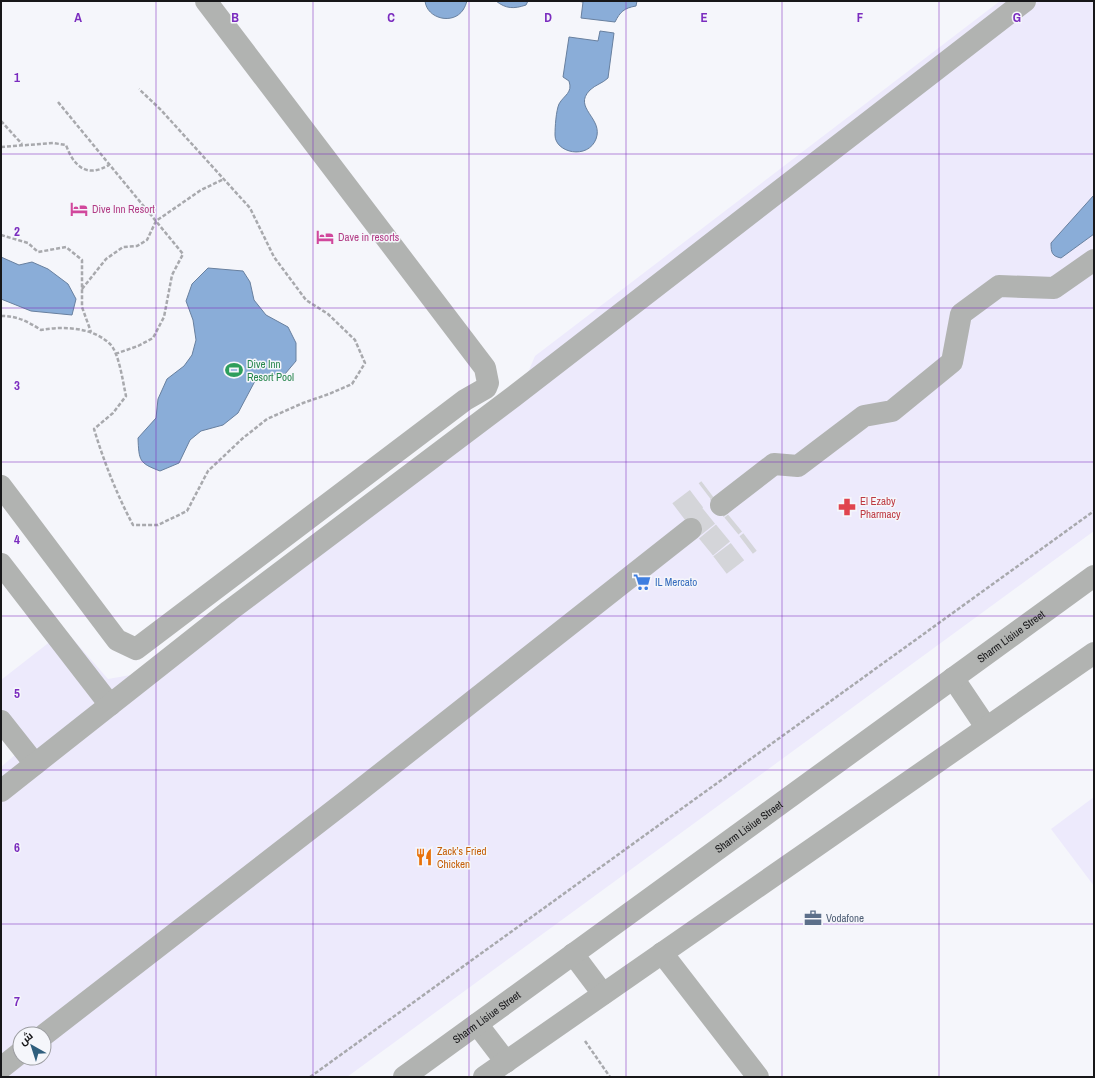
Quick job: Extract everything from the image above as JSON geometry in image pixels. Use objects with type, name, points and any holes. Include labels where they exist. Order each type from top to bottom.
[{"type":"street","points":[[1,486],[117,640],[136,649],[465,400],[486,388],[488,383],[485,368],[206,1]]},
{"type":"street","points":[[1,791],[229,611],[525,387],[1025,1]]},
{"type":"street","points":[[721,505],[774,464],[798,466],[864,416],[892,411],[952,362],[961,314],[999,286],[1054,288],[1094,260]]},
{"type":"street","points":[[52,1029],[350,798],[691,529]]},
{"type":"street","points":[[1,564],[8,587],[110,705]]},
{"type":"street","name":"Sharm Lisiue Street","points":[[404,1077],[1094,576]]},
{"type":"street","points":[[484,1077],[1094,653]]},
{"type":"street","points":[[953,678],[986,727]]},
{"type":"street","points":[[1,721],[35,764]]},
{"type":"street","points":[[662,953],[758,1077]]},
{"type":"street","points":[[573,954],[603,994]]},
{"type":"street","points":[[477,1024],[506,1062]]},
{"type":"street","points":[[1,1068],[12,1059]]},
{"type":"path","points":[[1,316],[11,316],[26,320],[40,330],[61,327],[91,333],[110,343],[120,364],[126,396],[113,413],[94,429],[102,454],[124,508],[133,525],[158,525],[187,511],[208,471],[243,438],[267,419],[302,403],[352,384],[365,363],[355,340],[328,314],[306,300],[274,257],[250,208],[161,110],[139,89]]},
{"type":"path","points":[[58,102],[183,254],[172,275],[164,316],[153,338],[138,346],[115,354]]},
{"type":"path","points":[[1,121],[23,145]]},
{"type":"path","points":[[1,147],[53,143],[66,145],[71,160],[86,170],[98,171],[109,165]]},
{"type":"path","points":[[82,290],[106,259],[123,247],[136,246],[147,240],[156,222],[201,190],[224,179]]},
{"type":"path","points":[[1,236],[28,244],[38,252],[66,247],[82,260],[82,307],[91,333]]},
{"type":"path","points":[[310,1077],[1094,511]]},
{"type":"path","points":[[569,1018],[610,1077]]},
{"type":"shaded area","name":"IL Mercato","points":[[1000,1],[1094,1],[1094,531],[347,1077],[1,1077],[1,767],[16,754],[1,735],[1,680],[65,630],[108,679],[142,673],[524,382],[535,356]]},
{"type":"shaded area","points":[[1094,797],[1094,886],[1051,829]]},
{"type":"water","points":[[425,1],[467,1],[464,9],[459,15],[441,18],[430,12]]},
{"type":"water","points":[[496,1],[528,1],[526,5],[514,8],[503,6]]},
{"type":"water","points":[[577,1],[637,1],[636,6],[623,11],[615,22],[581,18],[583,2]]},
{"type":"water","points":[[600,31],[614,33],[608,78],[592,88],[585,96],[584,102],[586,108],[596,125],[596,139],[592,146],[586,150],[572,152],[560,146],[556,141],[555,135],[558,107],[570,88],[569,81],[563,77],[569,37],[598,41]]},
{"type":"water","points":[[1094,195],[1094,234],[1061,258],[1054,255],[1052,252],[1051,243]]},
{"type":"water","points":[[1,257],[19,265],[32,262],[48,269],[68,284],[76,299],[72,315],[31,311],[1,299]]},
{"type":"water","name":"Dive Inn Resort Pool","points":[[208,268],[243,271],[250,282],[254,300],[266,315],[288,327],[296,343],[296,361],[285,374],[267,375],[255,381],[238,413],[223,425],[201,431],[190,440],[179,463],[160,471],[148,466],[142,460],[139,452],[138,438],[156,418],[158,399],[167,379],[184,366],[192,355],[196,340],[193,320],[186,301],[192,284]]},
{"type":"tunnel","points":[[679,512],[708,490]]},
{"type":"tunnel","points":[[691,529],[721,505]]},
{"type":"tunnel","points":[[706,547],[735,523]]},
{"type":"tunnel","points":[[720,565],[750,542]]},
{"type":"place","name":"Dive Inn Resort","points":[[79,209]]},
{"type":"place","name":"Dave in resorts","points":[[325,237]]},
{"type":"place","name":"Dive Inn Resort Pool","points":[[234,370]]},
{"type":"place","name":"El Ezaby Pharmacy","points":[[847,507]]},
{"type":"place","name":"IL Mercato","points":[[642,582]]},
{"type":"place","name":"Zack’s Fried Chicken","points":[[424,857]]},
{"type":"place","name":"Vodafone","points":[[813,918]]}]
